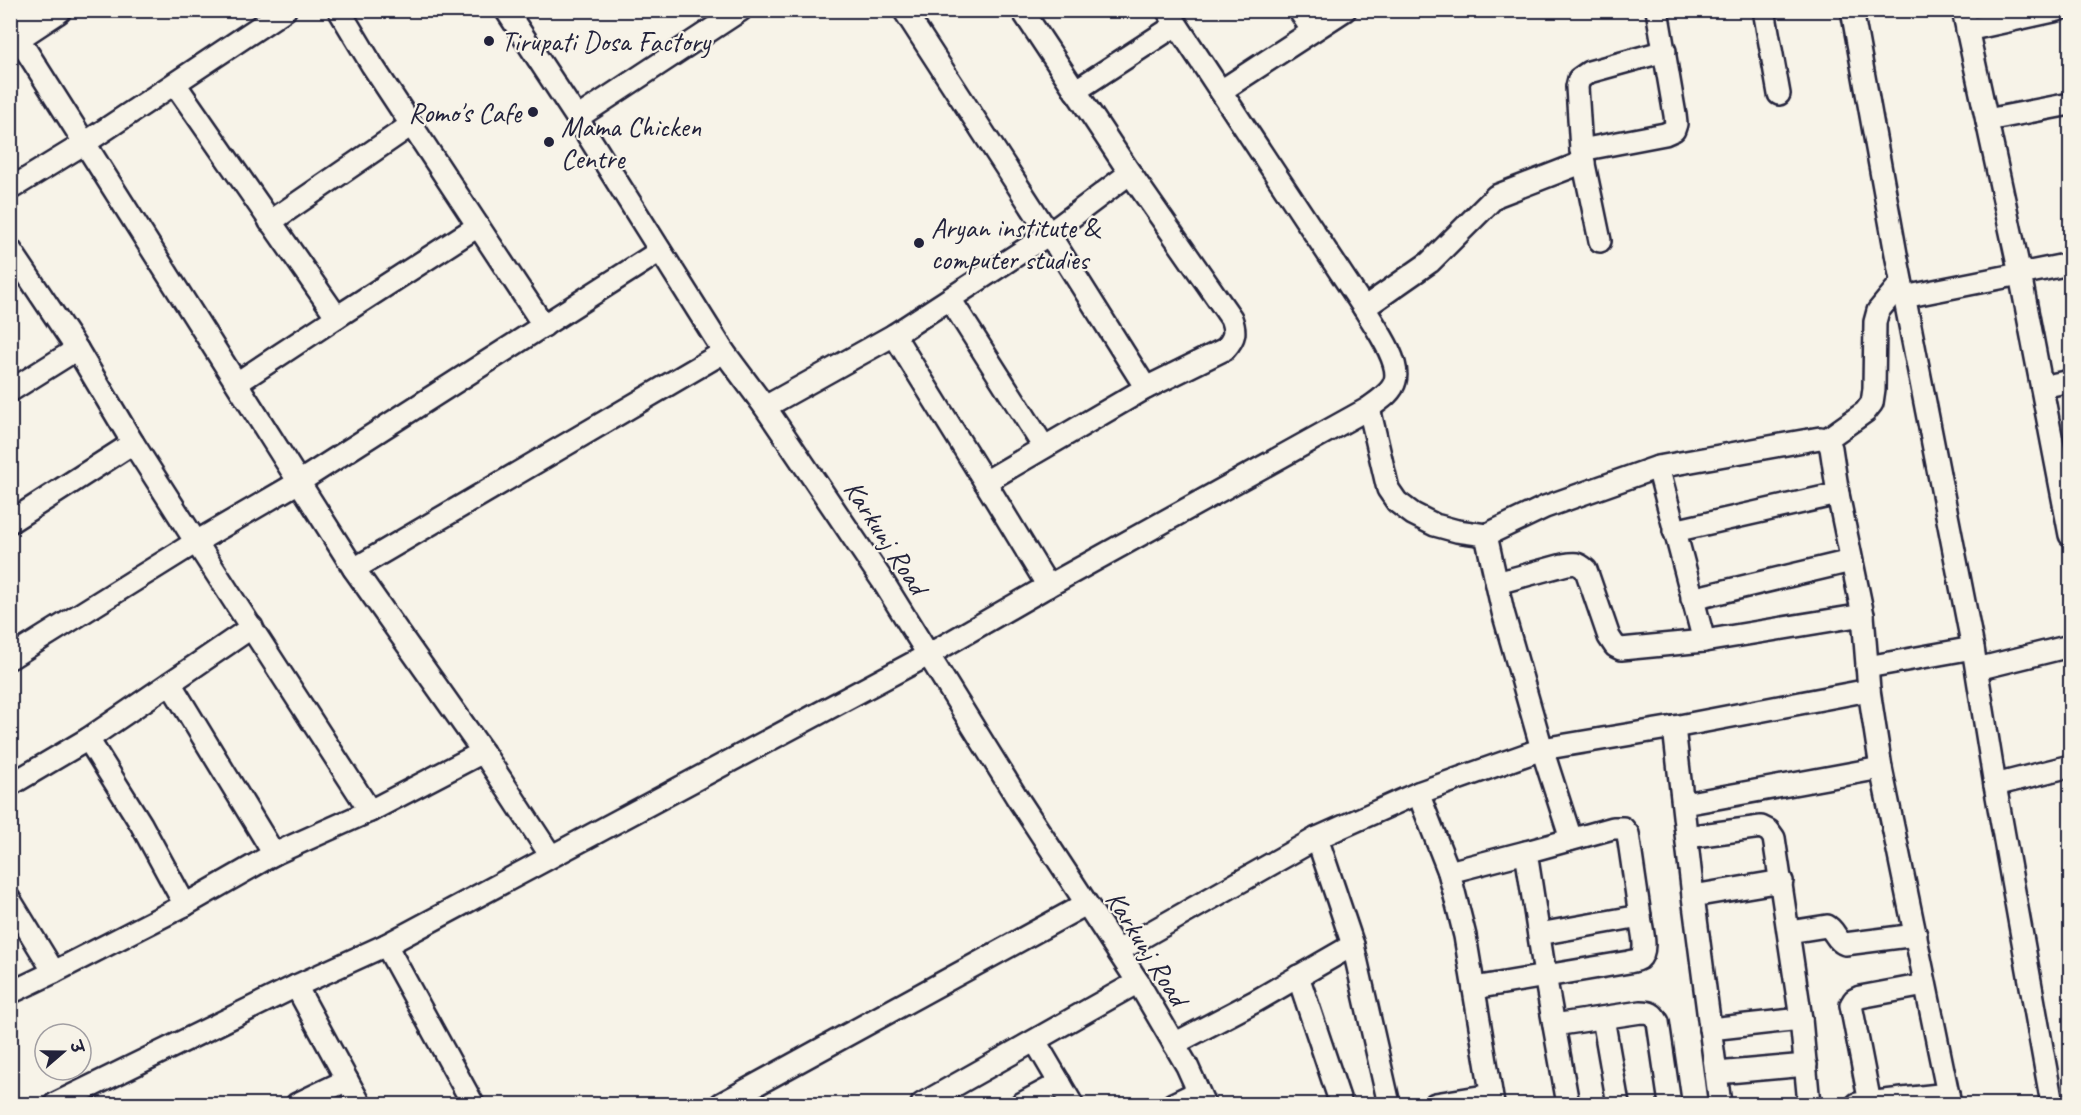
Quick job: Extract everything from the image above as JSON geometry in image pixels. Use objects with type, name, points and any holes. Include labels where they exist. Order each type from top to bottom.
[{"type":"main road","points":[[13,25],[57,10]]},
{"type":"street","points":[[10,189],[85,144],[285,10]]},
{"type":"street","points":[[339,10],[411,125],[544,326]]},
{"type":"street","name":"Karkunj Road","points":[[506,10],[577,118],[724,352],[765,407],[882,580],[1086,904],[1138,982],[1187,1066],[1201,1098]]},
{"type":"street","points":[[904,10],[1146,388]]},
{"type":"street","points":[[985,482],[1146,388],[1225,349],[1233,340],[1236,330],[1231,318],[1130,173],[1022,10]]},
{"type":"street","points":[[1299,10],[1312,30]]},
{"type":"street","points":[[1221,91],[1345,10]]},
{"type":"street","points":[[1364,308],[1430,262],[1496,196],[1583,156],[1674,130],[1676,115],[1657,10]]},
{"type":"street","points":[[1764,10],[1779,93]]},
{"type":"street","points":[[1852,10],[1903,290],[1977,669],[1995,785],[2052,1104]]},
{"type":"street","points":[[2058,10],[1965,20],[2042,387],[2066,485],[2070,535]]},
{"type":"street","points":[[577,118],[735,12]]},
{"type":"street","points":[[55,1104],[296,986],[386,945],[928,655],[1370,408],[1388,393],[1395,381],[1395,366],[1364,308],[1171,18],[1075,91]]},
{"type":"street","points":[[13,25],[85,144],[354,569],[483,752],[551,856]]},
{"type":"street","points":[[1600,241],[1583,156],[1577,87],[1579,79],[1589,72],[1665,51]]},
{"type":"street","points":[[174,84],[337,317]]},
{"type":"street","points":[[1987,120],[2070,104]]},
{"type":"street","points":[[270,222],[411,125]]},
{"type":"street","points":[[765,407],[894,335],[1049,234],[1130,173]]},
{"type":"street","points":[[237,383],[477,226]]},
{"type":"street","points":[[10,249],[370,810]]},
{"type":"street","points":[[10,658],[196,542],[299,482],[660,251]]},
{"type":"street","points":[[1370,408],[1388,489],[1397,502],[1413,514],[1435,525],[1486,536],[1545,507],[1658,467],[1820,438],[1827,439],[1865,412],[1872,403],[1875,322],[1884,302],[1903,290],[2020,274],[2070,264]]},
{"type":"street","points":[[951,298],[1044,447]]},
{"type":"street","points":[[894,335],[1048,586]]},
{"type":"street","points":[[10,391],[76,349]]},
{"type":"street","points":[[354,569],[724,352]]},
{"type":"street","points":[[2042,387],[2070,381]]},
{"type":"street","points":[[1827,439],[1831,448],[1863,615],[1869,690],[1881,768],[1949,1099],[1863,1104],[1851,1005],[1860,997],[1924,985]]},
{"type":"street","points":[[10,522],[133,443]]},
{"type":"street","points":[[1658,467],[1704,641]]},
{"type":"street","points":[[1674,531],[1838,494]]},
{"type":"street","points":[[1486,536],[1542,749],[1571,839]]},
{"type":"street","points":[[1692,599],[1851,561]]},
{"type":"street","points":[[1497,583],[1563,565],[1580,564],[1586,570],[1609,637],[1615,646],[1621,649],[1704,641],[1863,615]]},
{"type":"street","points":[[10,785],[88,739],[252,627]]},
{"type":"street","points":[[1977,669],[2070,646]]},
{"type":"street","points":[[1867,667],[1973,648]]},
{"type":"street","points":[[170,682],[274,854]]},
{"type":"street","points":[[1118,951],[1317,838],[1418,793],[1542,749],[1869,690]]},
{"type":"street","points":[[1674,727],[1720,1104]]},
{"type":"street","points":[[88,739],[141,824],[185,905]]},
{"type":"street","points":[[10,993],[185,905],[274,854],[370,810],[483,752]]},
{"type":"street","points":[[1995,785],[2070,766]]},
{"type":"street","points":[[1684,804],[1881,768]]},
{"type":"street","points":[[1418,793],[1449,872],[1465,936],[1492,1100],[1435,1104]]},
{"type":"street","points":[[1687,837],[1761,827],[1769,831],[1774,838],[1801,1019],[1809,1104]]},
{"type":"street","points":[[1449,872],[1613,828],[1623,828],[1628,834],[1644,945],[1639,958],[1629,962],[1473,988]]},
{"type":"street","points":[[1317,838],[1353,945],[1389,1104]]},
{"type":"street","points":[[1526,852],[1568,1104]]},
{"type":"street","points":[[1693,896],[1782,881]]},
{"type":"street","points":[[10,900],[54,972]]},
{"type":"street","points":[[721,1104],[1086,904]]},
{"type":"street","points":[[1539,934],[1640,916]]},
{"type":"street","points":[[1789,932],[1827,926],[1840,942],[1845,944],[1916,935]]},
{"type":"street","points":[[386,945],[473,1104]]},
{"type":"street","points":[[1174,1044],[1256,1001],[1353,945]]},
{"type":"street","points":[[1298,976],[1341,1104]]},
{"type":"street","points":[[922,1104],[1138,982]]},
{"type":"street","points":[[296,986],[360,1104]]},
{"type":"street","points":[[1554,1025],[1650,1012],[1658,1022],[1670,1104]]},
{"type":"street","points":[[1603,1018],[1618,1104]]},
{"type":"street","points":[[1710,1029],[1801,1019]]},
{"type":"street","points":[[1035,1041],[1072,1104]]},
{"type":"street","points":[[1717,1073],[1806,1065]]},
{"type":"street","points":[[305,1103],[347,1080]]},
{"type":"street","points":[[1021,1104],[1060,1083]]},
{"type":"street","points":[[1173,1104],[1201,1098]]},
{"type":"place","name":"Tirupati Dosa Factory","points":[[489,41]]},
{"type":"place","name":"Romo's Cafe","points":[[533,112]]},
{"type":"place","name":"Mama Chicken Centre","points":[[549,142]]},
{"type":"place","name":"Aryan institute & computer studies","points":[[919,243]]}]
